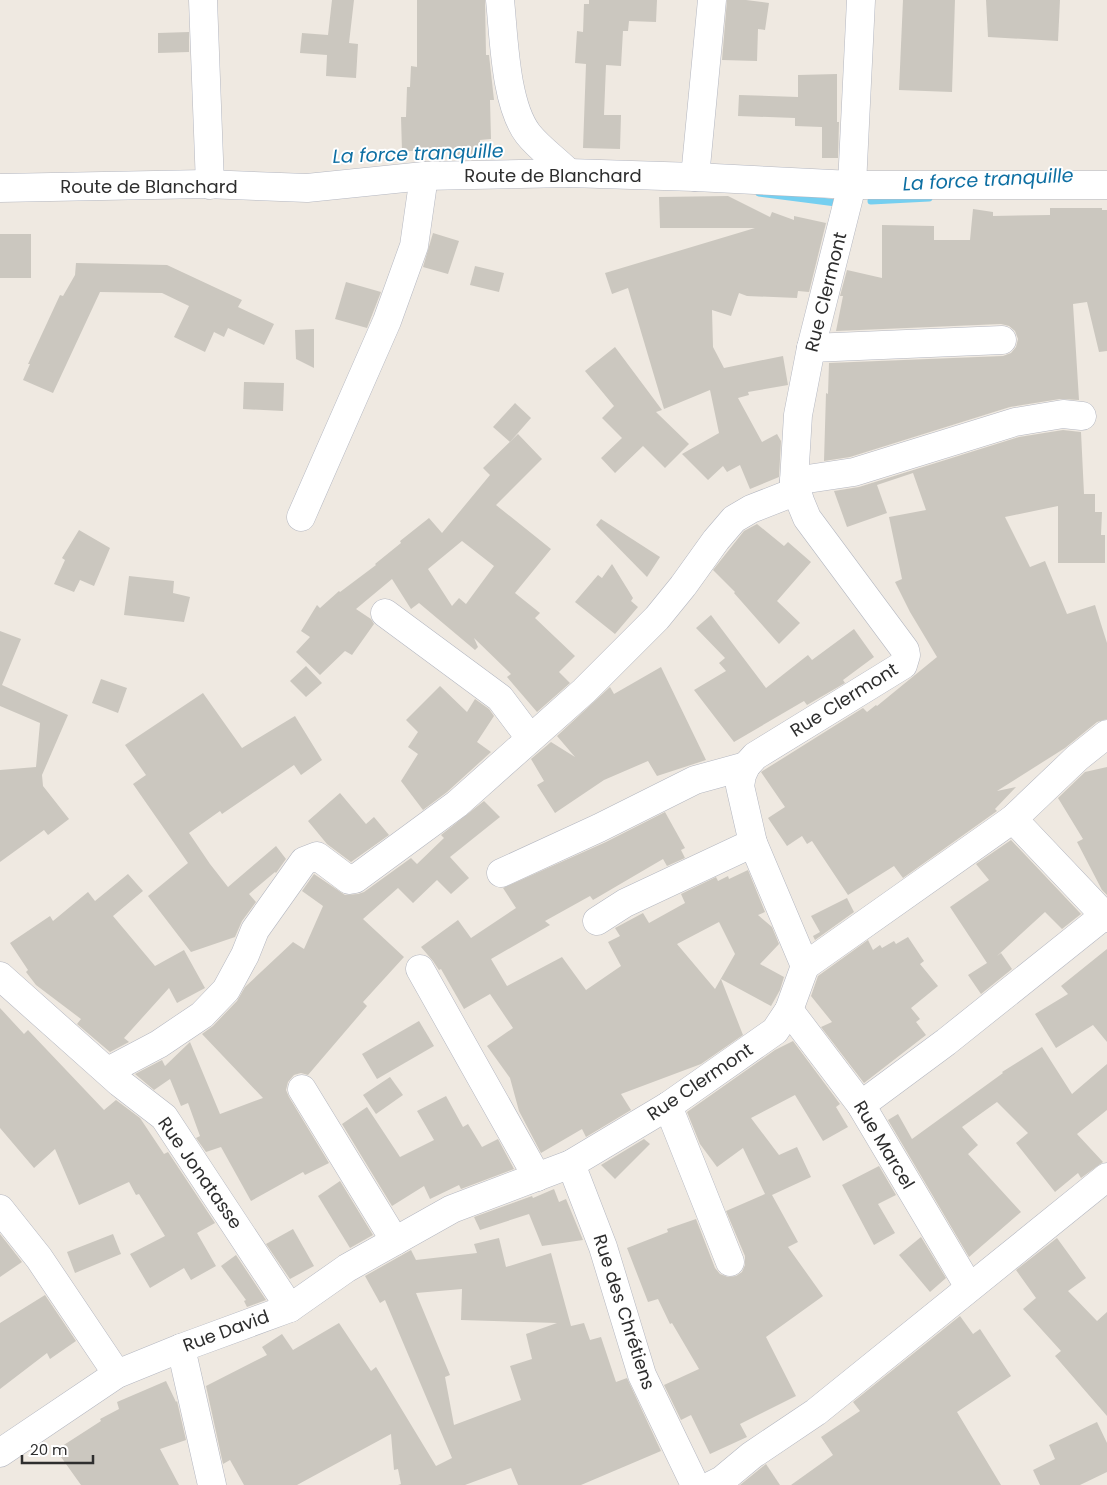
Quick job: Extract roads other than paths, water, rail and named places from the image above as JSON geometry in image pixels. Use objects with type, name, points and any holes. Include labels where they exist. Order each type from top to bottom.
[{"type":"street","points":[[203,0],[210,185]]},
{"type":"street","points":[[500,0],[509,83],[520,120],[529,134],[569,174]]},
{"type":"street","points":[[695,177],[712,0]]},
{"type":"street","name":"Rue Clermont","points":[[746,766],[755,756],[903,666],[906,655],[905,650],[807,518],[796,486],[798,415],[812,348],[852,185],[862,0]]},
{"type":"street","name":"Route de Blanchard","points":[[0,188],[210,185],[307,188],[424,176],[569,174],[695,177],[852,185],[1107,185]]},
{"type":"street","points":[[301,517],[387,321],[414,246],[424,176]]},
{"type":"street","points":[[812,348],[1002,340]]},
{"type":"street","points":[[108,1071],[159,1044],[195,1020],[226,990],[245,955],[255,930],[304,861],[317,856],[349,880],[354,879],[457,804],[584,691],[657,618],[734,519],[796,486],[854,472],[1015,422],[1062,414],[1082,416]]},
{"type":"street","points":[[385,613],[500,698],[530,738]]},
{"type":"street","points":[[746,766],[740,786],[753,843],[805,966],[1013,819],[1077,758],[1107,734]]},
{"type":"street","points":[[501,873],[599,828],[695,780],[746,766]]},
{"type":"street","points":[[861,1105],[946,1042],[1106,916],[1013,819]]},
{"type":"street","points":[[597,921],[625,903],[753,843]]},
{"type":"street","name":"Rue Clermont","points":[[452,1209],[571,1164],[668,1106],[775,1031],[789,1010],[805,966]]},
{"type":"street","points":[[420,969],[537,1177]]},
{"type":"street","name":"Rue Jonatasse","points":[[0,976],[120,1083],[164,1117],[290,1308]]},
{"type":"street","name":"Rue Marcel","points":[[789,1010],[861,1105],[969,1287]]},
{"type":"street","points":[[302,1090],[395,1241]]},
{"type":"street","points":[[668,1106],[730,1262]]},
{"type":"street","name":"Rue des Chrétiens","points":[[571,1164],[603,1247],[642,1375],[695,1485]]},
{"type":"street","points":[[712,1485],[722,1480],[752,1455],[816,1412],[1107,1177]]},
{"type":"street","points":[[0,1209],[39,1258],[117,1374]]},
{"type":"street","name":"Rue David","points":[[2,1447],[117,1374],[290,1308],[347,1268],[452,1209]]},
{"type":"street","points":[[181,1348],[212,1485]]},
{"type":"waterway","name":"La force tranquille","points":[[759,193],[836,203]]},
{"type":"waterway","name":"La force tranquille","points":[[871,201],[929,198]]}]
